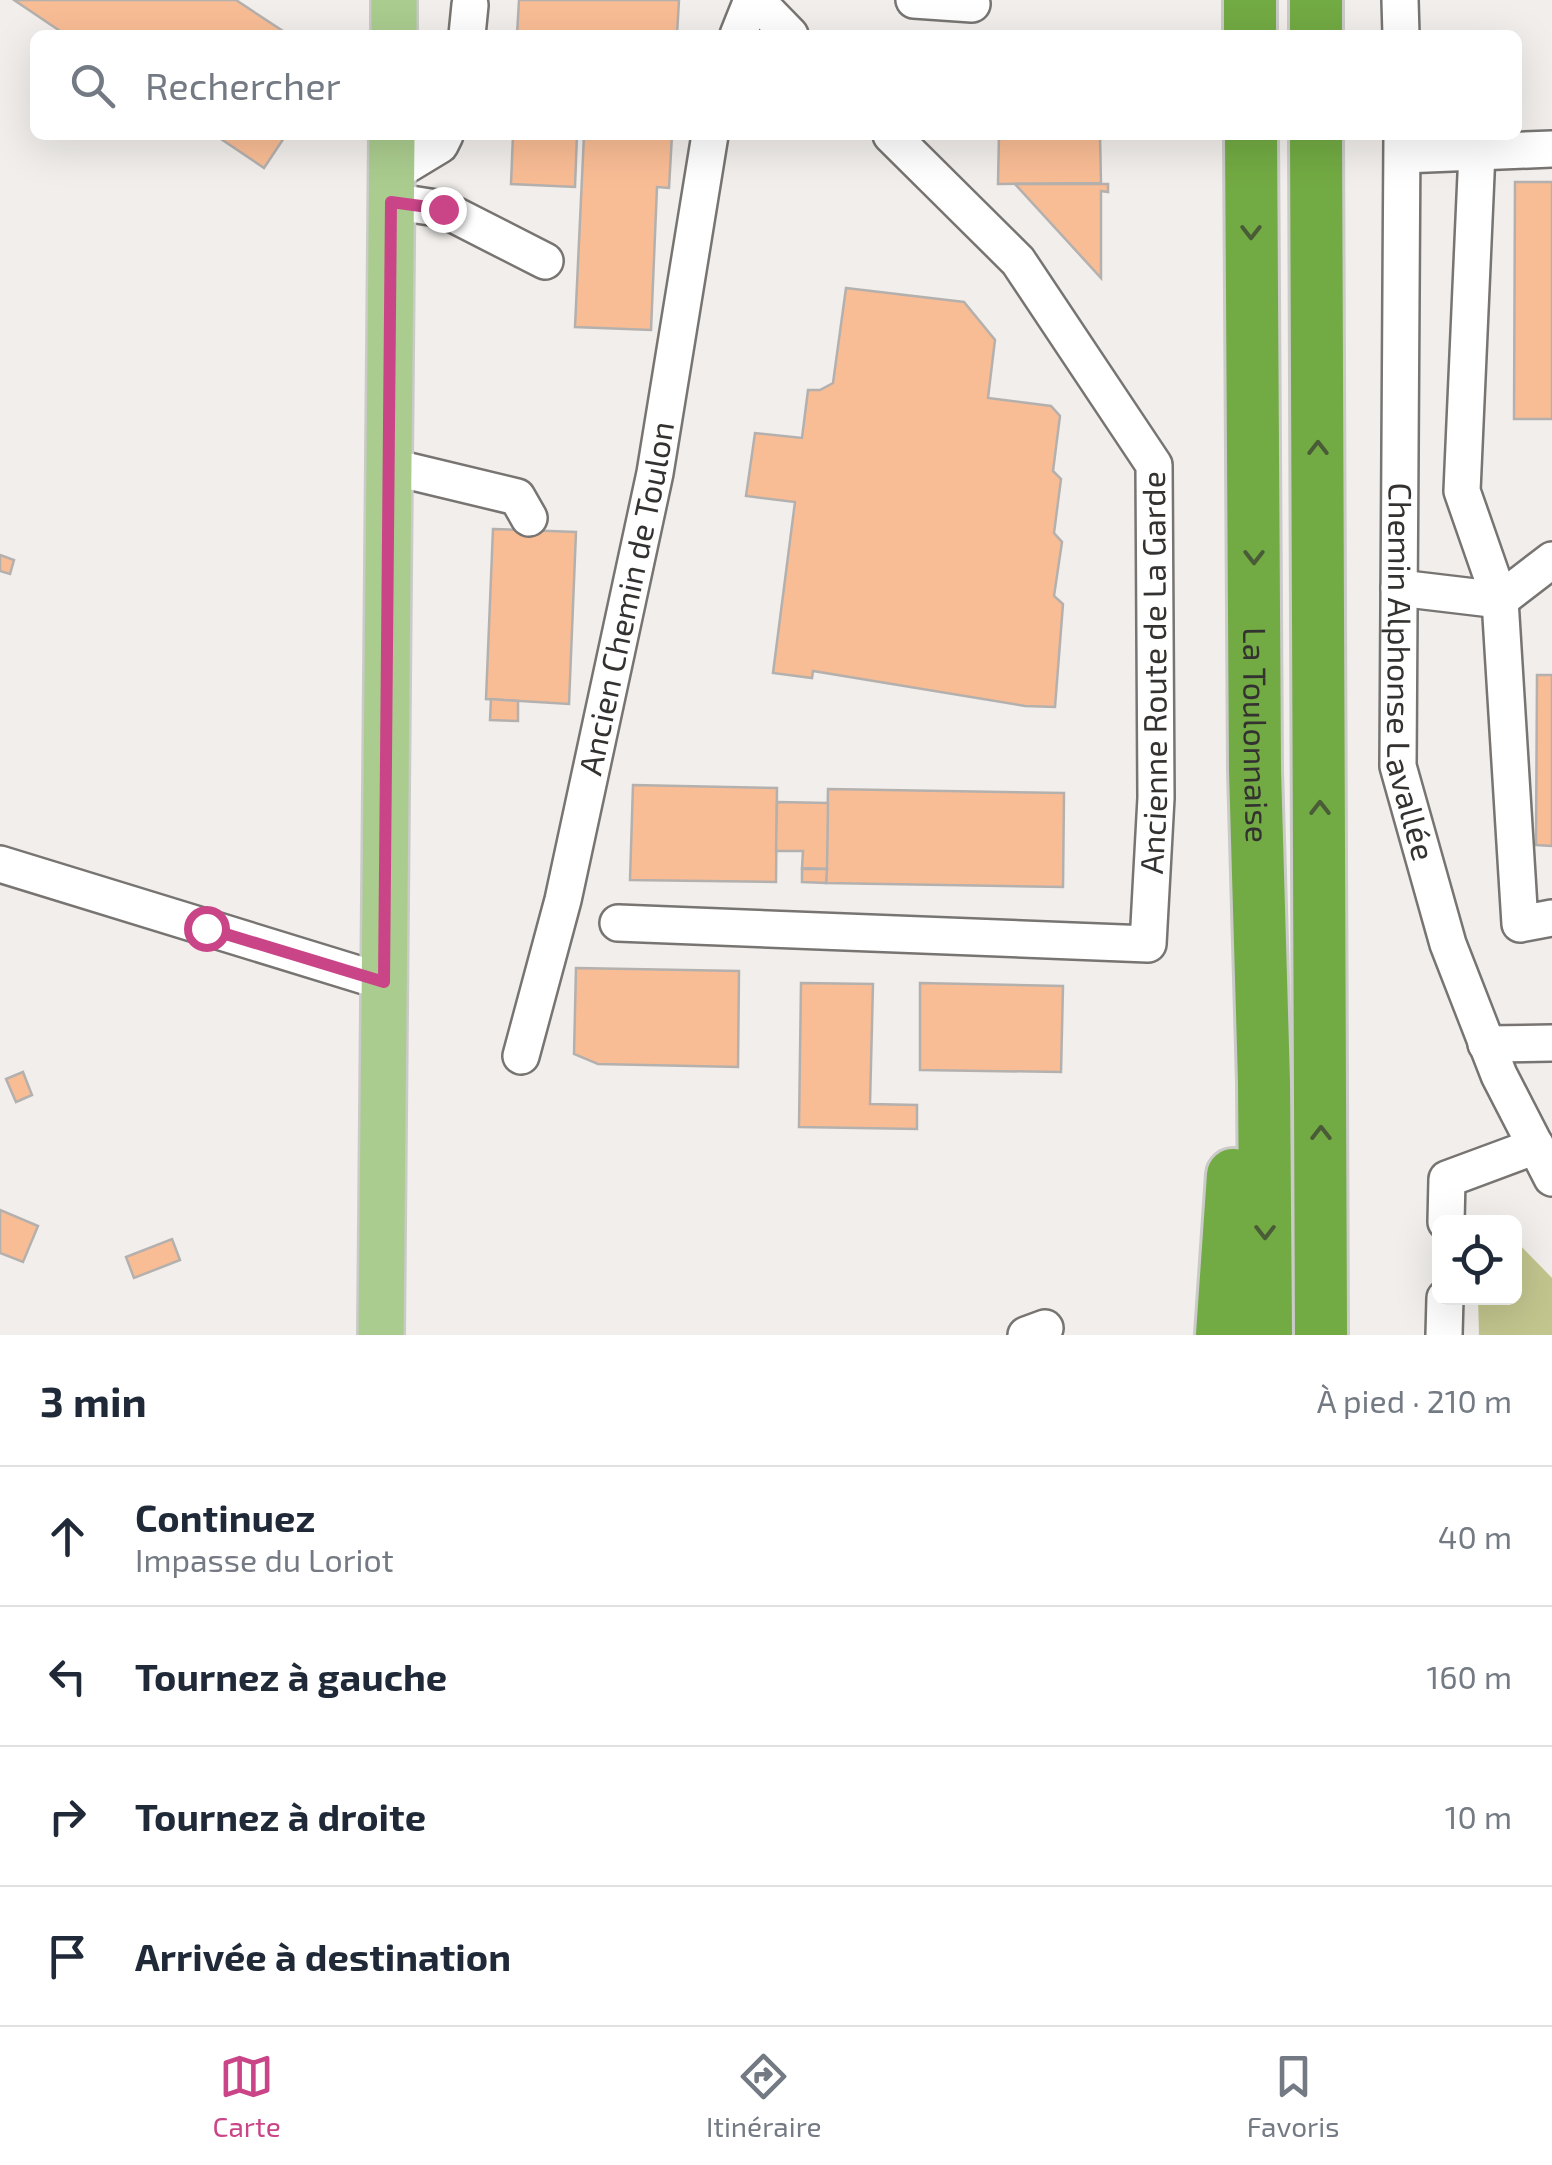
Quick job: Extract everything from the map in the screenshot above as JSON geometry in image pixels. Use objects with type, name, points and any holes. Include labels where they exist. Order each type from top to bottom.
[{"type":"highway","points":[[1250,0],[1250,30]]},
{"type":"highway","points":[[1316,0],[1316,30]]},
{"type":"highway","name":"La Toulonnaise","points":[[1250,140],[1266,1335]]},
{"type":"highway","name":"La Toulonnaise","points":[[1316,140],[1321,1335]]},
{"type":"highway","points":[[1222,1335],[1256,770]]},
{"type":"main road","points":[[394,0],[394,30]]},
{"type":"main road","points":[[382,1335],[392,170]]},
{"type":"street","points":[[740,30],[754,0],[785,30]]},
{"type":"street","points":[[914,0],[972,4]]},
{"type":"street","points":[[1400,0],[1400,30]]},
{"type":"street","points":[[443,140],[392,170],[443,209],[544,262]]},
{"type":"street","name":"Ancien Chemin de Toulon","points":[[520,1056],[563,900],[655,473],[709,140]]},
{"type":"street","name":"Ancienne Route de La Garde","points":[[618,923],[1148,944],[1156,798],[1154,465],[1018,260],[895,140]]},
{"type":"street","points":[[1402,145],[1476,152],[1552,149]]},
{"type":"street","name":"Chemin Alphonse Lavallée","points":[[1402,145],[1398,766],[1448,944],[1486,1044],[1552,1178]]},
{"type":"street","points":[[1476,152],[1462,490],[1500,600],[1520,924],[1552,918]]},
{"type":"street","points":[[388,466],[517,497],[529,518]]},
{"type":"street","points":[[1399,588],[1500,600],[1552,560]]},
{"type":"street","points":[[0,864],[384,982]]},
{"type":"street","points":[[1486,1044],[1552,1043]]},
{"type":"street","points":[[1446,1215],[1447,1179],[1536,1146]]},
{"type":"street","points":[[1444,1335],[1445,1305]]},
{"type":"green space","points":[[1522,1247],[1552,1278],[1552,1335],[1479,1335],[1478,1305],[1522,1305]]},
{"type":"building","points":[[14,0],[236,0],[281,30],[59,30]]},
{"type":"building","points":[[519,0],[679,0],[677,30],[517,30]]},
{"type":"building","points":[[222,140],[283,140],[264,168]]},
{"type":"building","points":[[513,140],[577,140],[575,187],[511,184]]},
{"type":"building","points":[[584,140],[672,140],[669,188],[657,187],[651,330],[575,327]]},
{"type":"building","points":[[999,140],[1100,140],[1101,183],[998,184]]},
{"type":"building","points":[[1515,182],[1552,182],[1552,419],[1514,419]]},
{"type":"building","points":[[1015,184],[1108,184],[1108,192],[1101,191],[1101,278]]},
{"type":"building","points":[[846,288],[964,302],[995,340],[988,398],[1051,406],[1060,416],[1053,471],[1061,479],[1054,533],[1062,542],[1054,596],[1063,604],[1055,707],[1025,706],[813,671],[812,678],[773,673],[795,502],[746,496],[755,433],[802,438],[808,390],[820,390],[833,383]]},
{"type":"building","points":[[493,529],[576,532],[569,704],[486,699]]},
{"type":"building","points":[[0,555],[14,560],[10,574],[0,571]]},
{"type":"building","points":[[1537,675],[1552,675],[1552,846],[1536,845]]},
{"type":"building","points":[[491,699],[518,701],[518,721],[490,720]]},
{"type":"building","points":[[633,785],[777,788],[776,882],[630,880]]},
{"type":"building","points":[[828,789],[1064,793],[1063,887],[826,883]]},
{"type":"building","points":[[777,802],[828,803],[827,869],[802,868],[803,851],[776,851]]},
{"type":"building","points":[[802,869],[827,869],[826,883],[802,882]]},
{"type":"building","points":[[576,968],[739,971],[738,1067],[598,1064],[574,1054]]},
{"type":"building","points":[[801,983],[873,984],[870,1104],[917,1105],[917,1129],[799,1127]]},
{"type":"building","points":[[920,983],[1063,986],[1061,1072],[920,1070]]},
{"type":"building","points":[[23,1072],[32,1095],[16,1102],[6,1079]]},
{"type":"building","points":[[0,1210],[38,1226],[23,1262],[0,1253]]},
{"type":"building","points":[[172,1239],[180,1260],[134,1278],[126,1257]]},
{"type":"route","points":[[206,928],[384,982],[391,202],[443,209]]}]
